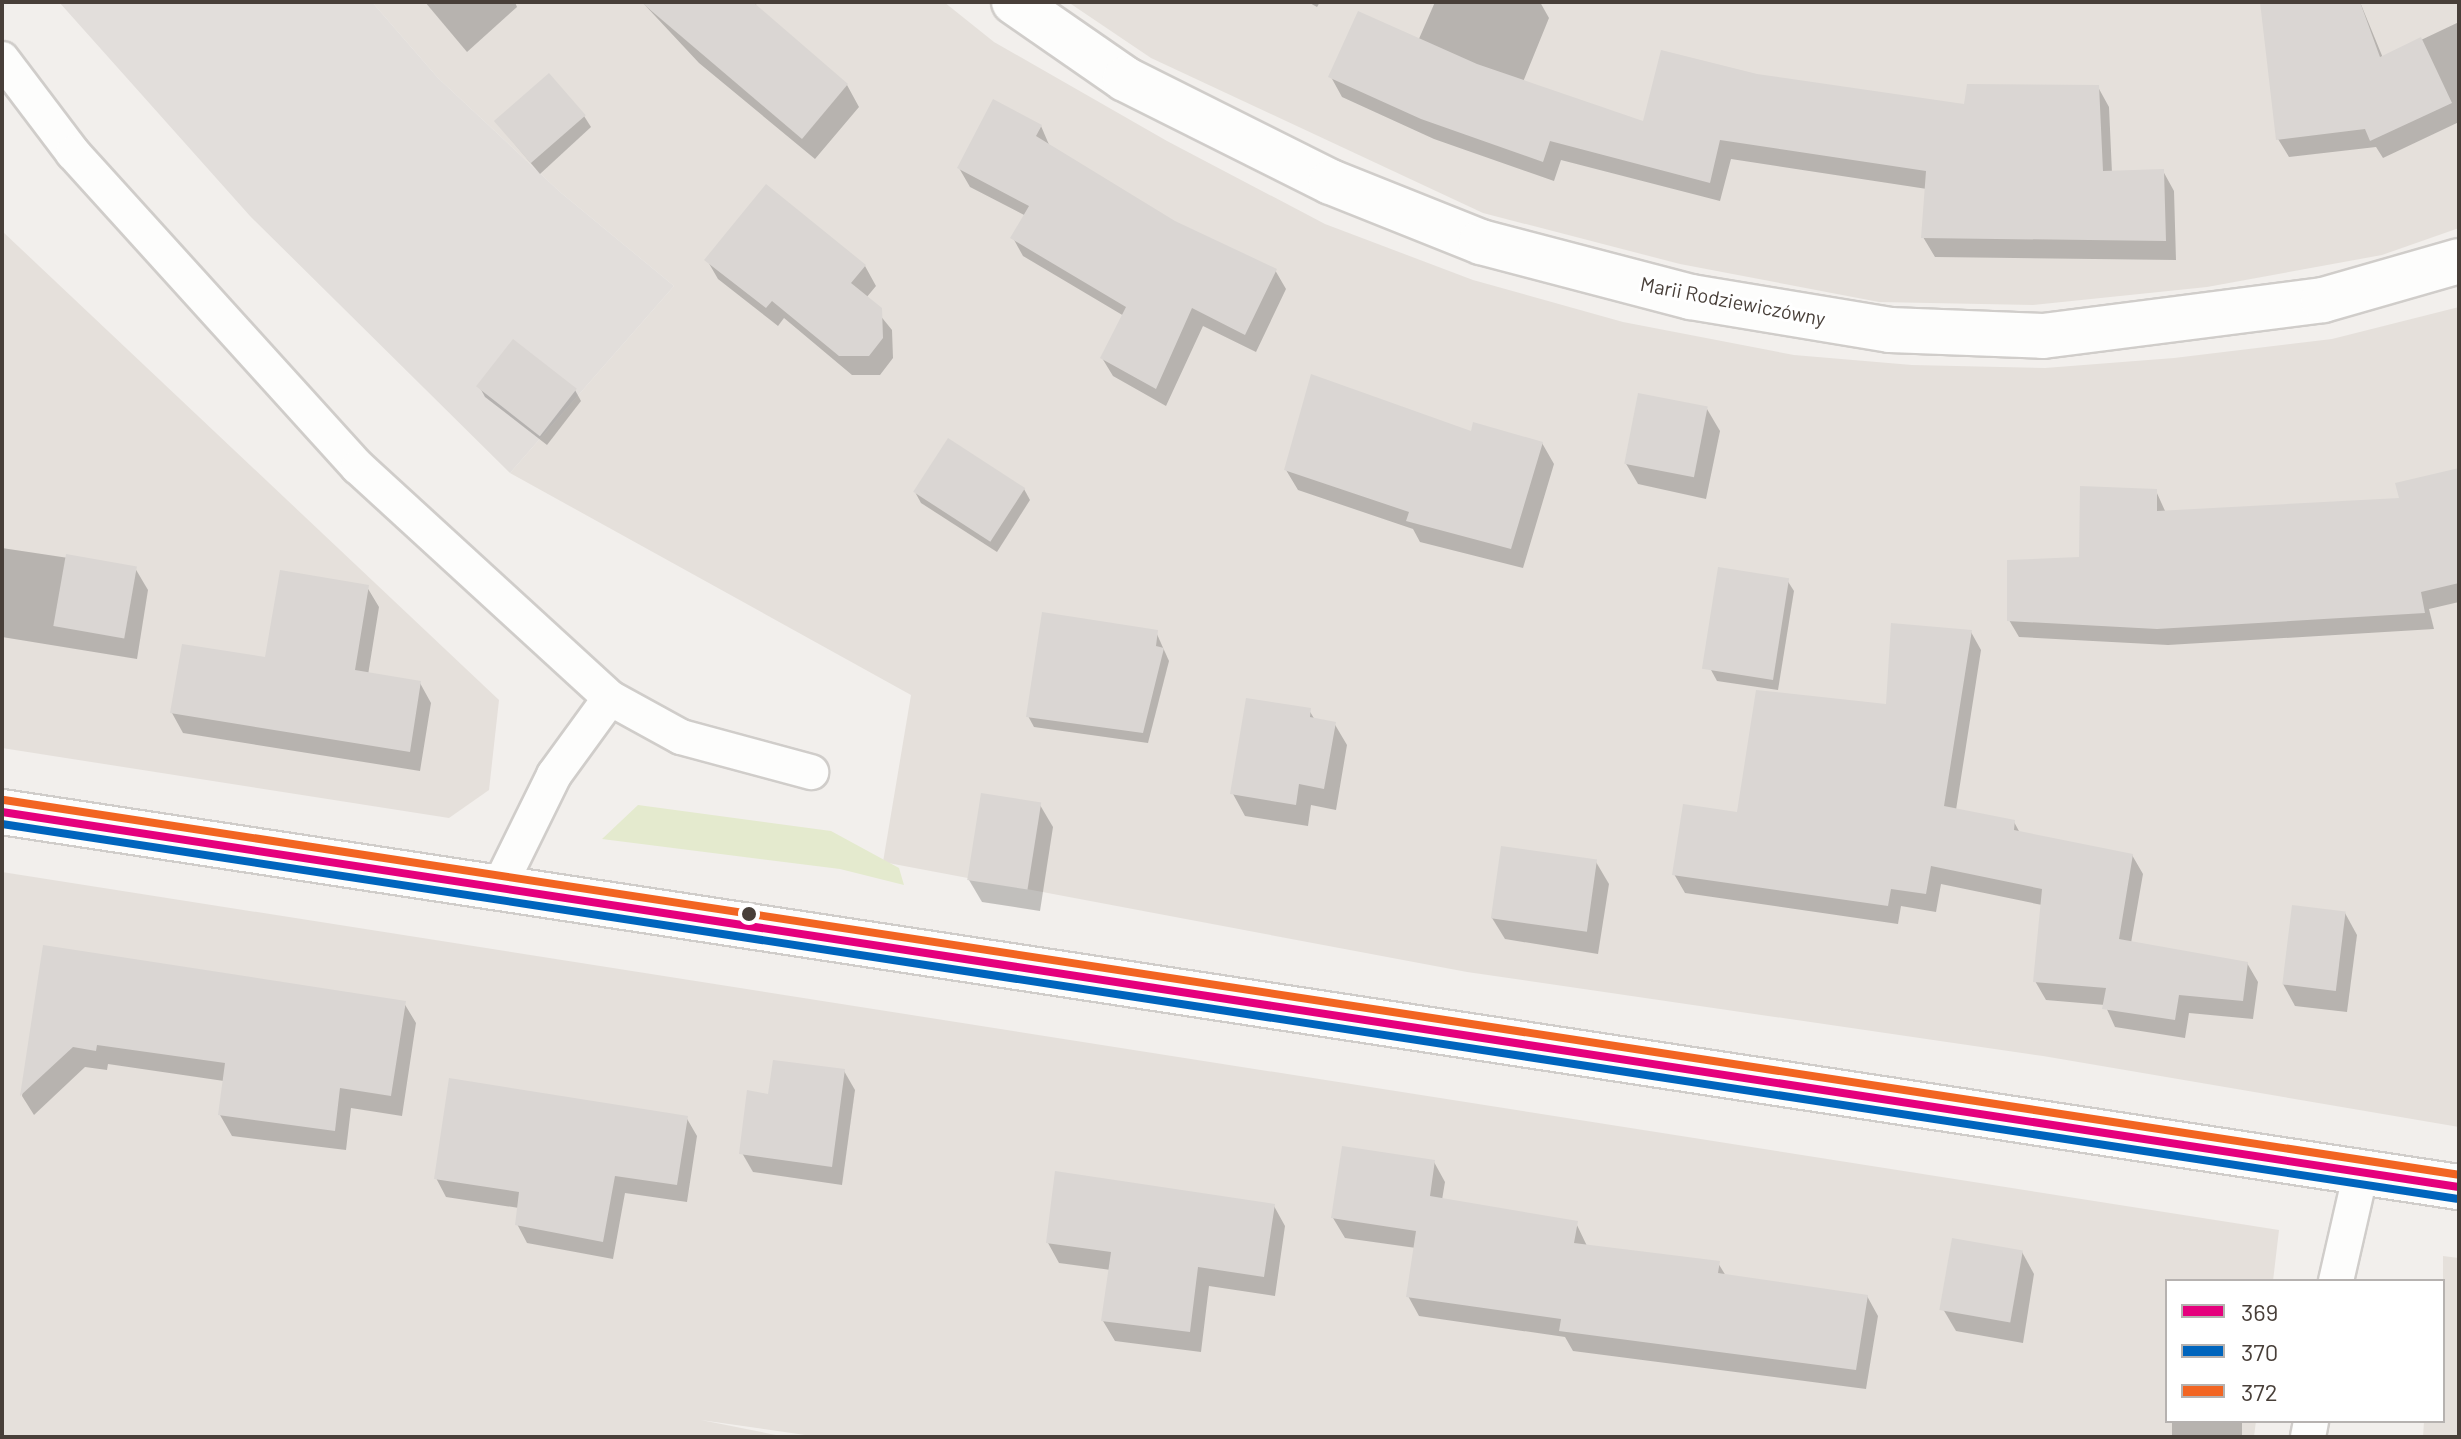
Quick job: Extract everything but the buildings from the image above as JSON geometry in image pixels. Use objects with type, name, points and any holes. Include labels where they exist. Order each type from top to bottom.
[{"type":"street","name":"Marii Rodziewiczówny","points":[[1014,2],[1125,79],[1331,182],[1481,242],[1691,297],[1890,330],[2043,336],[2323,300],[2459,261]]},
{"type":"street","points":[[2,812],[2459,1187]]},
{"type":"lane","points":[[2,59],[73,153],[358,467],[610,698],[681,737],[811,772]]},
{"type":"lane","points":[[499,887],[554,775],[610,698]]},
{"type":"lane","points":[[2336,1279],[2361,1172]]},
{"type":"shaded area","points":[[59,2],[372,2],[438,78],[560,192],[674,286],[510,473],[250,216]]},
{"type":"shaded area","points":[[372,2],[944,2],[994,42],[1167,141],[1325,224],[1473,280],[1623,322],[1794,355],[1912,365],[2045,368],[2174,358],[2332,339],[2459,307],[2459,1127],[2043,1056],[1467,972],[883,862],[911,695],[510,473],[674,286],[560,192],[438,78]]},
{"type":"shaded area","points":[[1068,2],[2459,2],[2459,228],[2382,255],[2207,287],[2033,305],[1879,302],[1680,264],[1483,213],[1151,58]]},
{"type":"shaded area","points":[[2,231],[499,700],[489,790],[449,818],[2,748]]},
{"type":"shaded area","points":[[2,872],[2279,1230],[2273,1279],[2165,1279],[2165,1423],[2256,1423],[2254,1437],[819,1437],[701,1420],[786,1437],[2,1437]]},
{"type":"shaded area","points":[[2443,1256],[2459,1258],[2459,1437],[2423,1437],[2424,1423],[2445,1423]]},
{"type":"green space","points":[[638,805],[831,831],[899,868],[904,885],[840,869],[602,839]]},
{"type":"transit line","name":"372","points":[[4,800],[2459,1175]]},
{"type":"transit line","name":"369","points":[[2,812],[2459,1187]]},
{"type":"transit line","name":"370","points":[[2,824],[2457,1199]]}]
